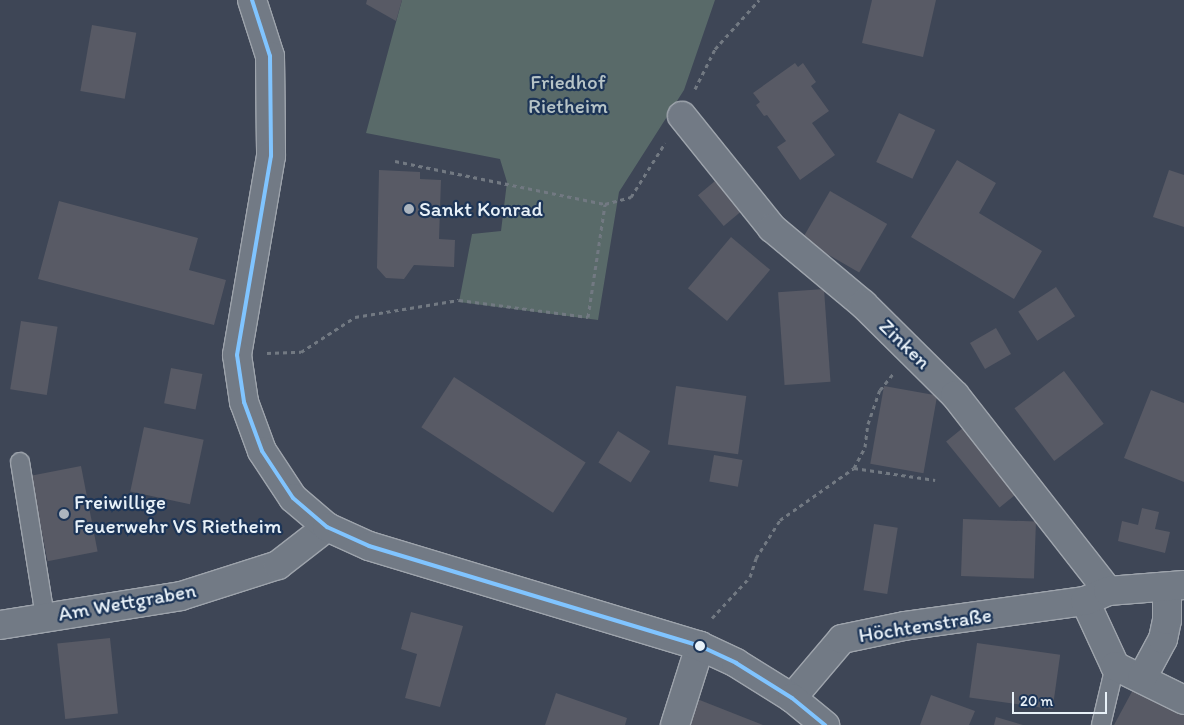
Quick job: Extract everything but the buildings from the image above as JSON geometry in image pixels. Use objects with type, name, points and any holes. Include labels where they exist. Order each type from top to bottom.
[{"type":"street","points":[[252,0],[270,56],[271,156],[237,355],[244,402],[262,451],[293,498],[327,527],[369,546],[700,646],[736,663],[792,698],[825,725]]},
{"type":"street","name":"Zinken","points":[[682,116],[772,228],[915,353],[954,395],[1096,596]]},
{"type":"street","name":"Am Wettgraben","points":[[0,626],[45,617],[181,596],[278,565],[327,527]]},
{"type":"street","name":"Höchtenstraße","points":[[792,698],[842,639],[904,626],[1096,596],[1175,586],[1163,638],[1142,678]]},
{"type":"street","points":[[1096,596],[1115,666],[1184,700]]},
{"type":"street","points":[[675,725],[700,646]]},
{"type":"lane","points":[[20,462],[45,617]]},
{"type":"lane","points":[[1101,725],[1115,666]]},
{"type":"path","points":[[395,161],[605,204],[631,197],[682,116],[715,49],[759,0]]},
{"type":"path","points":[[237,355],[301,352],[355,317],[459,300],[588,317],[605,204]]},
{"type":"path","points":[[700,646],[706,628],[718,609],[738,594],[750,577],[756,558],[780,520],[854,468],[865,447],[868,424],[880,390],[888,376],[896,373],[915,353]]},
{"type":"path","points":[[854,468],[935,480]]},
{"type":"green space","name":"Friedhof Rietheim","points":[[402,0],[715,0],[684,90],[619,192],[598,320],[459,302],[472,234],[501,231],[507,182],[500,159],[366,133]]},
{"type":"transit line","points":[[252,0],[270,56],[271,156],[237,355],[244,402],[262,451],[293,498],[327,527],[369,546],[700,646],[736,663],[792,698],[825,725]]},
{"type":"place","name":"Sankt Konrad","points":[[409,209]]},
{"type":"place","name":"Freiwillige Feuerwehr VS Rietheim","points":[[64,514]]}]
